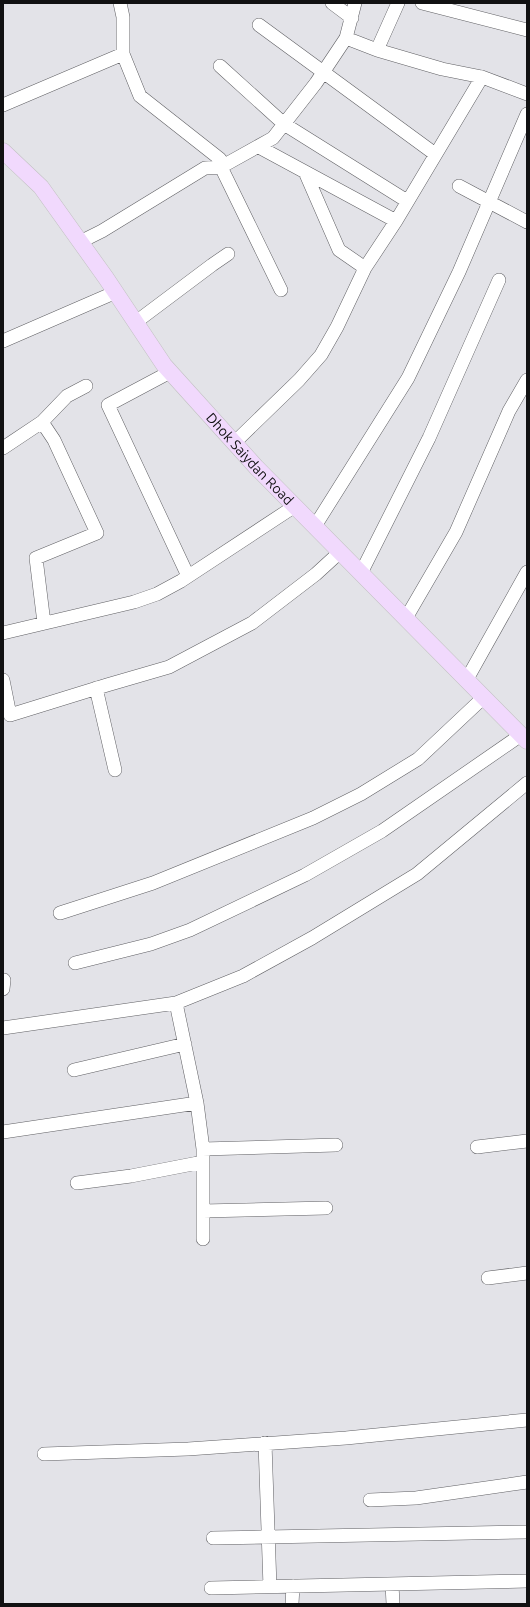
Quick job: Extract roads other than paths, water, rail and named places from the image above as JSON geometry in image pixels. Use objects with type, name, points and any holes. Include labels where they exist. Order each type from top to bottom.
[{"type":"main road","name":"Dhok Saiydan Road","points":[[3,151],[41,187],[116,292],[170,372],[234,443],[524,738]]},
{"type":"street","points":[[120,3],[124,17],[124,54],[140,96],[220,159],[221,167],[281,290]]},
{"type":"street","points":[[332,3],[352,18]]},
{"type":"street","points":[[80,242],[102,231],[205,168],[221,167],[259,147],[272,138],[324,72],[346,38],[355,3]]},
{"type":"street","points":[[377,50],[398,3]]},
{"type":"street","points":[[422,3],[527,30]]},
{"type":"street","points":[[259,25],[435,154]]},
{"type":"street","points":[[346,38],[377,50],[442,69],[482,77],[527,94]]},
{"type":"street","points":[[3,105],[124,54]]},
{"type":"street","points":[[220,66],[284,124],[407,202]]},
{"type":"street","points":[[234,443],[299,380],[322,354],[337,327],[365,268],[396,221],[482,77]]},
{"type":"street","points":[[315,526],[408,378],[459,272],[527,114]]},
{"type":"street","points":[[259,147],[396,221]]},
{"type":"street","points":[[305,172],[338,250],[365,268]]},
{"type":"street","points":[[459,186],[527,222]]},
{"type":"street","points":[[136,322],[228,254]]},
{"type":"street","points":[[362,573],[428,438],[499,280]]},
{"type":"street","points":[[3,341],[116,292]]},
{"type":"street","points":[[170,372],[108,404],[188,576]]},
{"type":"street","points":[[406,618],[456,532],[509,411],[527,380]]},
{"type":"street","points":[[3,448],[42,422],[67,396],[86,386]]},
{"type":"street","points":[[42,422],[54,440],[97,534],[36,558],[44,623]]},
{"type":"street","points":[[3,633],[134,602],[157,594],[188,576],[295,506]]},
{"type":"street","points":[[3,680],[10,715],[169,667],[252,623],[316,574],[340,552]]},
{"type":"street","points":[[467,680],[527,572]]},
{"type":"street","points":[[96,688],[115,770]]},
{"type":"street","points":[[60,913],[153,883],[313,818],[361,794],[418,759],[484,697]]},
{"type":"street","points":[[75,963],[150,944],[190,930],[305,875],[382,831],[524,738]]},
{"type":"street","points":[[3,1028],[176,1003],[243,976],[312,938],[417,874],[527,783]]},
{"type":"street","points":[[176,1003],[197,1103],[203,1156],[203,1239]]},
{"type":"street","points":[[74,1070],[185,1044]]},
{"type":"street","points":[[3,1132],[197,1103]]},
{"type":"street","points":[[477,1147],[527,1141]]},
{"type":"street","points":[[77,1183],[131,1176],[203,1156],[336,1145]]},
{"type":"street","points":[[203,1211],[326,1208]]},
{"type":"street","points":[[488,1278],[527,1273]]},
{"type":"street","points":[[44,1454],[188,1449],[346,1438],[527,1420]]},
{"type":"street","points":[[265,1443],[270,1587]]},
{"type":"street","points":[[370,1500],[416,1498],[527,1482]]},
{"type":"street","points":[[213,1538],[527,1532]]},
{"type":"street","points":[[211,1588],[527,1581]]},
{"type":"street","points":[[392,1584],[393,1604]]},
{"type":"street","points":[[292,1604],[293,1586]]}]
